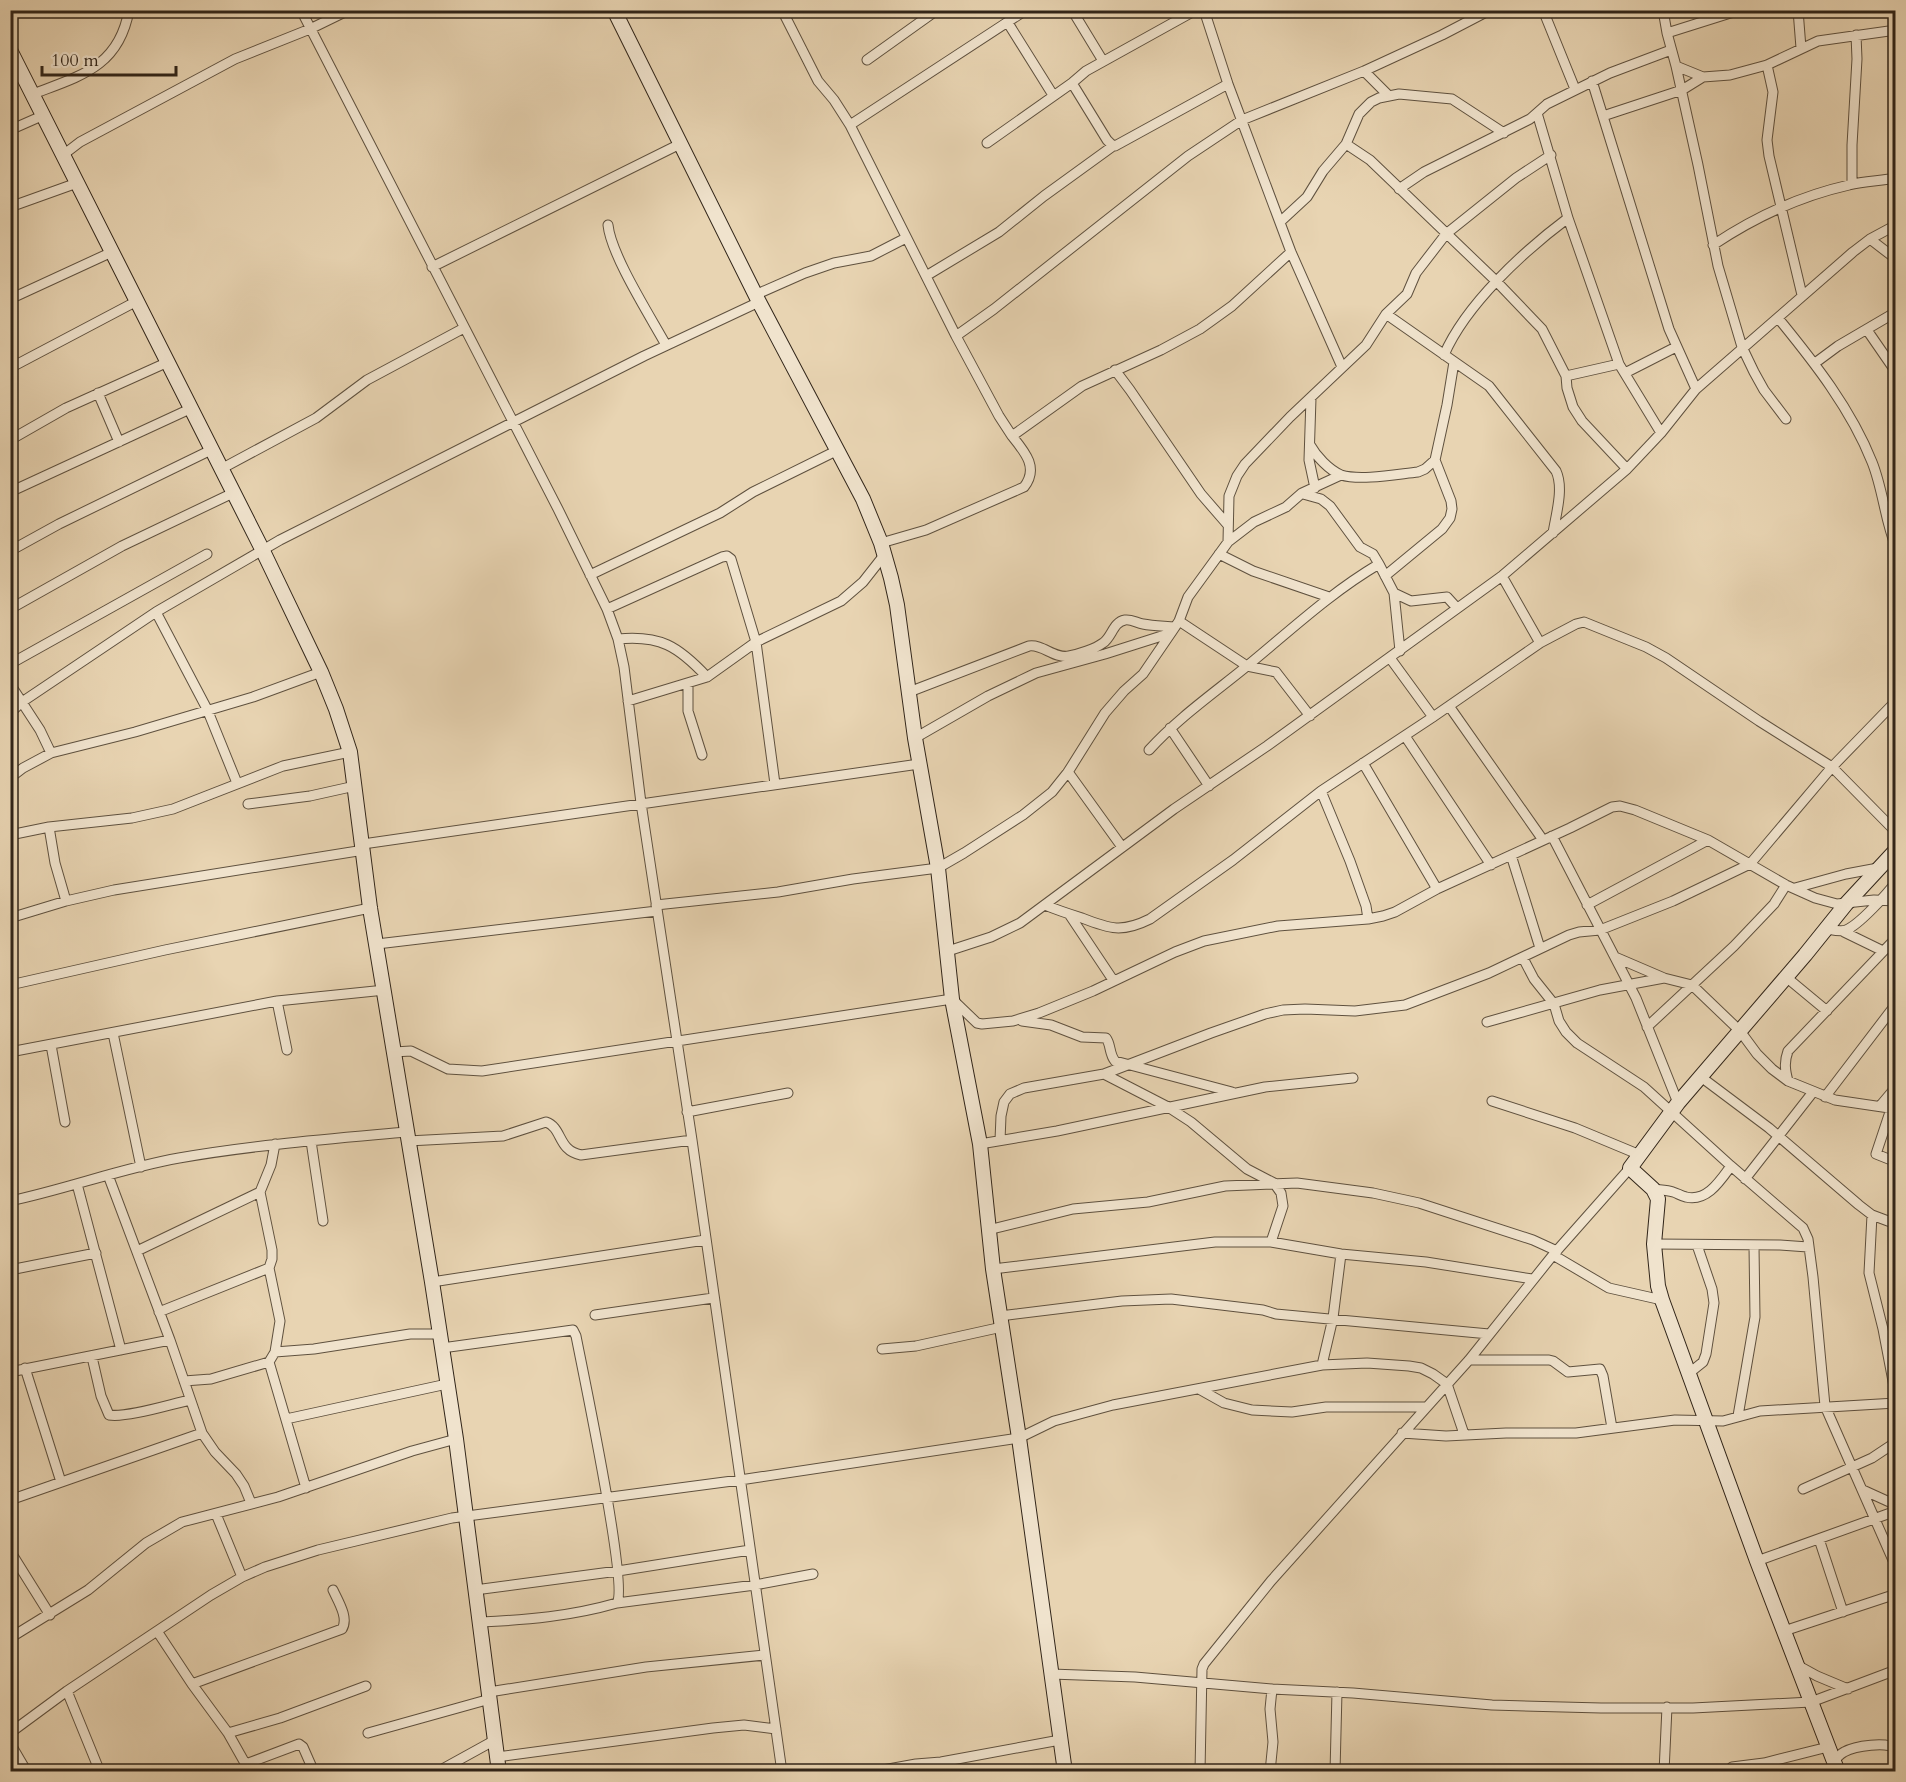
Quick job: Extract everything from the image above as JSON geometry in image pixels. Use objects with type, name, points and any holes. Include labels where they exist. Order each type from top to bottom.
[{"type":"street","points":[[33,94],[88,72],[109,57],[120,40],[129,10]]},
{"type":"street","points":[[301,10],[590,575],[607,609],[618,639],[624,667],[641,803],[692,1140],[782,1772]]},
{"type":"street","points":[[63,154],[222,66],[349,10]]},
{"type":"street","points":[[614,10],[757,298],[863,499],[883,549],[897,605],[915,738],[938,868],[952,999],[980,1144],[993,1269],[1065,1772]]},
{"type":"street","points":[[628,701],[707,676],[756,642],[841,601],[863,582],[883,549],[1024,487],[1032,472],[1023,450],[1004,425],[956,336],[850,125],[818,81],[782,10]]},
{"type":"street","points":[[867,60],[937,10]]},
{"type":"street","points":[[850,125],[1026,10]]},
{"type":"street","points":[[1072,10],[1103,61]]},
{"type":"street","points":[[987,143],[1103,61],[1197,10]]},
{"type":"street","points":[[1204,10],[1228,84],[1291,252],[1342,367]]},
{"type":"street","points":[[956,336],[994,309],[1188,156],[1242,120],[1364,71],[1443,35],[1490,10]]},
{"type":"street","points":[[1543,10],[1575,89]]},
{"type":"street","points":[[1663,10],[1666,33],[1682,90],[1713,245],[1742,346],[1760,383],[1786,419]]},
{"type":"street","points":[[1666,33],[1740,10]]},
{"type":"street","points":[[1798,10],[1801,48]]},
{"type":"street","points":[[1008,23],[1053,95]]},
{"type":"street","points":[[1676,66],[1703,77],[1730,75],[1767,64],[1818,41],[1896,30]]},
{"type":"street","points":[[1852,184],[1856,35]]},
{"type":"street","points":[[10,50],[16,74],[33,94],[44,115],[262,549],[321,672],[350,752],[364,847],[370,908],[456,1439],[499,1772]]},
{"type":"street","points":[[1399,189],[1424,172],[1530,119],[1546,104],[1575,89],[1628,65],[1671,50]]},
{"type":"street","points":[[1767,64],[1773,92],[1767,141],[1780,207],[1802,296]]},
{"type":"street","points":[[1364,71],[1388,95]]},
{"type":"street","points":[[1603,116],[1682,90],[1703,77]]},
{"type":"street","points":[[1592,81],[1676,347],[1696,389]]},
{"type":"street","points":[[1072,83],[1113,146]]},
{"type":"street","points":[[926,276],[999,232],[1113,146],[1228,84]]},
{"type":"street","points":[[1280,222],[1307,197],[1323,171],[1346,144],[1354,122],[1365,107],[1388,95],[1452,99],[1504,133]]},
{"type":"street","points":[[1537,113],[1568,218],[1619,364],[1661,433]]},
{"type":"street","points":[[10,130],[44,115]]},
{"type":"street","points":[[432,267],[680,144]]},
{"type":"street","points":[[1346,144],[1370,160],[1497,282],[1542,329],[1566,376],[1567,388],[1582,421],[1628,469]]},
{"type":"street","points":[[1228,542],[1229,496],[1237,477],[1269,438],[1372,337],[1386,314],[1407,294],[1416,273],[1446,234],[1499,190],[1551,155]]},
{"type":"street","points":[[1713,245],[1780,207],[1818,193],[1852,184],[1896,178]]},
{"type":"street","points":[[10,207],[77,183]]},
{"type":"street","points":[[1444,355],[1457,329],[1497,282],[1529,249],[1568,218]]},
{"type":"street","points":[[608,225],[609,233],[623,266],[666,345]]},
{"type":"street","points":[[948,951],[991,938],[1020,923],[1174,809],[1310,716],[1502,576],[1628,469],[1661,433],[1696,389],[1742,346],[1870,239],[1896,225]]},
{"type":"street","points":[[10,713],[22,702],[156,612],[262,549],[805,273],[834,263],[871,256],[906,237]]},
{"type":"street","points":[[1870,239],[1896,259]]},
{"type":"street","points":[[10,299],[112,252]]},
{"type":"street","points":[[1012,436],[1095,378],[1161,350],[1200,329],[1232,306],[1291,252]]},
{"type":"street","points":[[10,368],[137,301]]},
{"type":"street","points":[[1815,363],[1838,346],[1896,312]]},
{"type":"street","points":[[1386,314],[1489,386],[1556,471],[1559,481],[1552,533]]},
{"type":"street","points":[[1778,318],[1815,363],[1854,425],[1871,460],[1896,547]]},
{"type":"street","points":[[221,469],[316,418],[367,380],[464,328]]},
{"type":"street","points":[[1867,330],[1896,372]]},
{"type":"street","points":[[1625,373],[1676,347]]},
{"type":"street","points":[[10,440],[66,408],[168,362]]},
{"type":"street","points":[[1385,576],[1442,529],[1450,518],[1451,501],[1435,460],[1454,362]]},
{"type":"street","points":[[1566,376],[1619,364]]},
{"type":"street","points":[[1115,370],[1201,494],[1227,524]]},
{"type":"street","points":[[98,393],[119,442]]},
{"type":"street","points":[[1311,398],[1309,460],[1315,488]]},
{"type":"street","points":[[10,492],[192,408]]},
{"type":"street","points":[[1310,445],[1322,461],[1341,475]]},
{"type":"street","points":[[10,551],[59,524],[211,450]]},
{"type":"street","points":[[590,575],[720,513],[753,492],[838,450]]},
{"type":"street","points":[[377,944],[778,892],[938,868],[1023,815],[1052,792],[1068,772],[1105,713],[1143,674],[1175,627],[1188,597],[1228,542],[1254,522],[1286,507],[1302,493],[1341,475],[1368,477],[1418,472],[1435,460]]},
{"type":"street","points":[[10,609],[122,546],[233,493]]},
{"type":"street","points":[[1302,493],[1312,495],[1330,506],[1355,541],[1364,550],[1373,554],[1394,592],[1400,651]]},
{"type":"street","points":[[10,664],[207,554]]},
{"type":"street","points":[[1219,554],[1253,571],[1329,597]]},
{"type":"street","points":[[607,609],[727,556],[734,563],[756,642],[775,784]]},
{"type":"street","points":[[1149,750],[1170,728],[1329,597],[1379,564]]},
{"type":"street","points":[[1502,576],[1540,643]]},
{"type":"street","points":[[1394,592],[1411,601],[1447,597],[1456,608]]},
{"type":"street","points":[[156,612],[207,709],[237,783]]},
{"type":"street","points":[[909,693],[1029,646],[1034,645],[1059,656],[1068,656],[1102,644],[1116,625],[1128,620],[1175,627],[1247,666],[1276,672],[1310,716]]},
{"type":"street","points":[[1045,905],[1116,929],[1137,926],[1186,894],[1321,791],[1434,717],[1540,643],[1584,622],[1646,647],[1666,658],[1832,767],[1896,832]]},
{"type":"street","points":[[915,738],[988,696],[1036,673],[1105,654],[1175,627]]},
{"type":"street","points":[[618,639],[638,637],[655,639],[674,647],[692,660],[707,676]]},
{"type":"street","points":[[1390,658],[1434,717]]},
{"type":"street","points":[[10,778],[51,753],[135,732],[253,697],[321,672]]},
{"type":"street","points":[[688,683],[688,711],[702,755]]},
{"type":"street","points":[[10,684],[40,730],[51,753]]},
{"type":"street","points":[[1000,1140],[1004,1102],[1010,1094],[1024,1088],[1104,1074],[1221,1030],[1283,1010],[1355,1011],[1405,1005],[1456,987],[1580,932],[1600,930],[1672,901],[1750,864],[1832,767],[1896,701]]},
{"type":"street","points":[[1449,706],[1547,838],[1587,905],[1636,998],[1675,1108]]},
{"type":"street","points":[[1170,728],[1209,786]]},
{"type":"street","points":[[1405,735],[1491,865]]},
{"type":"street","points":[[10,835],[49,827],[152,814],[172,809],[283,765],[350,752]]},
{"type":"street","points":[[1363,763],[1437,889]]},
{"type":"street","points":[[10,918],[66,901],[114,890],[364,847],[641,803],[920,764]]},
{"type":"street","points":[[1068,772],[1122,847]]},
{"type":"street","points":[[248,804],[310,796],[355,786]]},
{"type":"street","points":[[1321,791],[1350,861],[1366,906],[1368,920]]},
{"type":"street","points":[[1013,1021],[1064,1004],[1168,955],[1204,941],[1278,926],[1368,920],[1395,912],[1437,889],[1612,807],[1620,806],[1635,810],[1708,840],[1815,898],[1846,904],[1881,900],[1896,901]]},
{"type":"street","points":[[49,827],[55,863],[66,901]]},
{"type":"street","points":[[1587,905],[1708,840]]},
{"type":"street","points":[[1200,1772],[1202,1669],[1204,1664],[1271,1581],[1469,1360],[1532,1279],[1630,1168],[1675,1108],[1740,1030],[1846,904],[1896,850]]},
{"type":"street","points":[[1511,855],[1540,948]]},
{"type":"street","points":[[1647,1027],[1791,886],[1878,868]]},
{"type":"street","points":[[1844,932],[1881,900],[1896,882]]},
{"type":"street","points":[[10,985],[165,950],[370,908]]},
{"type":"street","points":[[1069,914],[1113,980]]},
{"type":"street","points":[[1827,929],[1844,932],[1883,951]]},
{"type":"street","points":[[1788,1081],[1785,1059],[1788,1051],[1896,938]]},
{"type":"street","points":[[1615,957],[1664,978],[1692,985],[1740,1030],[1757,1054],[1788,1081],[1825,1097],[1894,1109],[1876,1154],[1896,1162]]},
{"type":"street","points":[[1523,958],[1534,979],[1554,1004],[1559,1021],[1577,1043],[1675,1108],[1731,1166],[1803,1228],[1813,1277],[1825,1406],[1896,1567]]},
{"type":"street","points":[[1786,977],[1827,1011]]},
{"type":"street","points":[[1486,1022],[1579,995],[1664,978]]},
{"type":"street","points":[[10,1032],[11,1052],[278,1001],[384,990]]},
{"type":"street","points":[[394,1052],[411,1051],[448,1069],[482,1071],[952,999]]},
{"type":"street","points":[[952,999],[977,1023],[1013,1021],[1052,1025],[1082,1037],[1106,1038],[1112,1058],[1125,1065],[1236,1093]]},
{"type":"street","points":[[278,1001],[287,1050]]},
{"type":"street","points":[[1825,1097],[1896,1004]]},
{"type":"street","points":[[112,1033],[141,1167]]},
{"type":"street","points":[[51,1045],[64,1122]]},
{"type":"street","points":[[1104,1074],[1168,1107],[1191,1122],[1247,1169],[1274,1183],[1281,1193],[1284,1206],[1271,1242]]},
{"type":"street","points":[[1701,1077],[1778,1136],[1872,1215],[1896,1224]]},
{"type":"street","points":[[980,1144],[1057,1131],[1236,1093],[1287,1084],[1353,1078]]},
{"type":"street","points":[[1880,1106],[1896,1087]]},
{"type":"street","points":[[1745,1179],[1813,1092]]},
{"type":"street","points":[[687,1112],[788,1093]]},
{"type":"street","points":[[1492,1101],[1575,1128],[1640,1155]]},
{"type":"street","points":[[10,1201],[178,1158],[275,1144],[407,1137],[503,1136],[546,1122],[552,1125],[566,1148],[581,1155],[692,1140]]},
{"type":"street","points":[[311,1141],[323,1221]]},
{"type":"street","points":[[184,1381],[211,1379],[269,1362],[275,1352],[280,1321],[268,1268],[272,1259],[272,1250],[260,1192],[271,1165],[275,1144]]},
{"type":"street","points":[[1653,1189],[1672,1191],[1683,1197],[1700,1196],[1717,1185],[1731,1166]]},
{"type":"street","points":[[1630,1168],[1653,1189],[1658,1198],[1654,1244],[1660,1293],[1757,1561],[1835,1766]]},
{"type":"street","points":[[108,1175],[202,1433],[240,1480],[251,1503]]},
{"type":"street","points":[[988,1230],[1073,1209],[1148,1202],[1225,1186],[1297,1183],[1419,1203],[1533,1240],[1609,1288],[1646,1298],[1660,1293]]},
{"type":"street","points":[[77,1184],[120,1350]]},
{"type":"street","points":[[137,1251],[260,1192]]},
{"type":"street","points":[[1872,1215],[1869,1273],[1896,1397]]},
{"type":"street","points":[[432,1282],[705,1240]]},
{"type":"street","points":[[993,1269],[1215,1242],[1271,1242],[1341,1254],[1418,1261],[1532,1279]]},
{"type":"street","points":[[1654,1244],[1808,1248]]},
{"type":"street","points":[[1688,1374],[1699,1366],[1706,1354],[1714,1303],[1712,1289],[1697,1245]]},
{"type":"street","points":[[1738,1416],[1755,1317],[1754,1246]]},
{"type":"street","points":[[10,1270],[96,1253]]},
{"type":"street","points":[[1322,1365],[1333,1318],[1341,1254]]},
{"type":"street","points":[[159,1312],[268,1268]]},
{"type":"street","points":[[596,1315],[713,1298]]},
{"type":"street","points":[[882,1349],[916,1346],[1001,1321],[1122,1301],[1172,1299],[1263,1310],[1276,1314],[1489,1334]]},
{"type":"street","points":[[275,1352],[314,1350],[410,1334],[441,1341],[573,1330],[607,1498],[618,1571],[619,1599],[616,1603]]},
{"type":"street","points":[[10,1372],[170,1340]]},
{"type":"street","points":[[92,1357],[101,1396],[109,1415],[137,1412],[190,1400]]},
{"type":"street","points":[[1469,1360],[1549,1360],[1568,1372],[1600,1369],[1612,1428]]},
{"type":"street","points":[[269,1362],[306,1488]]},
{"type":"street","points":[[10,1733],[67,1691],[211,1595],[242,1577],[318,1550],[429,1522],[740,1480],[1019,1438],[1054,1420],[1113,1405],[1322,1365],[1367,1363],[1421,1368],[1447,1384],[1464,1434]]},
{"type":"street","points":[[25,1368],[61,1482]]},
{"type":"street","points":[[286,1419],[447,1384]]},
{"type":"street","points":[[1199,1389],[1224,1403],[1252,1410],[1292,1412],[1326,1407],[1425,1407]]},
{"type":"street","points":[[1402,1433],[1428,1436],[1567,1434],[1676,1419],[1723,1421],[1760,1411],[1896,1403]]},
{"type":"street","points":[[10,1500],[202,1433]]},
{"type":"street","points":[[10,1638],[50,1615],[102,1580],[157,1536],[182,1522],[306,1488],[412,1451],[456,1439]]},
{"type":"street","points":[[1803,1489],[1872,1458],[1896,1442]]},
{"type":"street","points":[[1863,1490],[1896,1506]]},
{"type":"street","points":[[1757,1561],[1896,1511]]},
{"type":"street","points":[[216,1514],[242,1577]]},
{"type":"street","points":[[1819,1539],[1844,1612]]},
{"type":"street","points":[[475,1590],[750,1550]]},
{"type":"street","points":[[10,1551],[50,1615]]},
{"type":"street","points":[[481,1622],[537,1619],[597,1609],[616,1603],[755,1585],[813,1574]]},
{"type":"street","points":[[192,1684],[342,1629],[345,1618],[333,1590]]},
{"type":"street","points":[[1784,1631],[1896,1594]]},
{"type":"street","points":[[157,1631],[228,1733],[248,1768],[299,1744],[303,1747],[314,1772]]},
{"type":"street","points":[[368,1733],[490,1695],[646,1667],[765,1655]]},
{"type":"street","points":[[1797,1665],[1848,1689]]},
{"type":"street","points":[[1051,1674],[1135,1677],[1492,1705],[1693,1708],[1811,1702],[1896,1670]]},
{"type":"street","points":[[228,1733],[280,1718],[366,1686]]},
{"type":"street","points":[[1270,1772],[1273,1742],[1270,1709],[1272,1689]]},
{"type":"street","points":[[67,1691],[100,1772]]},
{"type":"street","points":[[1335,1772],[1337,1692]]},
{"type":"street","points":[[1664,1772],[1666,1707]]},
{"type":"street","points":[[497,1757],[713,1728],[744,1725],[776,1729]]},
{"type":"street","points":[[437,1772],[495,1740]]},
{"type":"street","points":[[872,1772],[1060,1740]]},
{"type":"street","points":[[10,1743],[27,1772]]},
{"type":"street","points":[[1835,1766],[1845,1751],[1888,1744],[1896,1749]]},
{"type":"street","points":[[1732,1767],[1775,1760],[1828,1747]]}]
